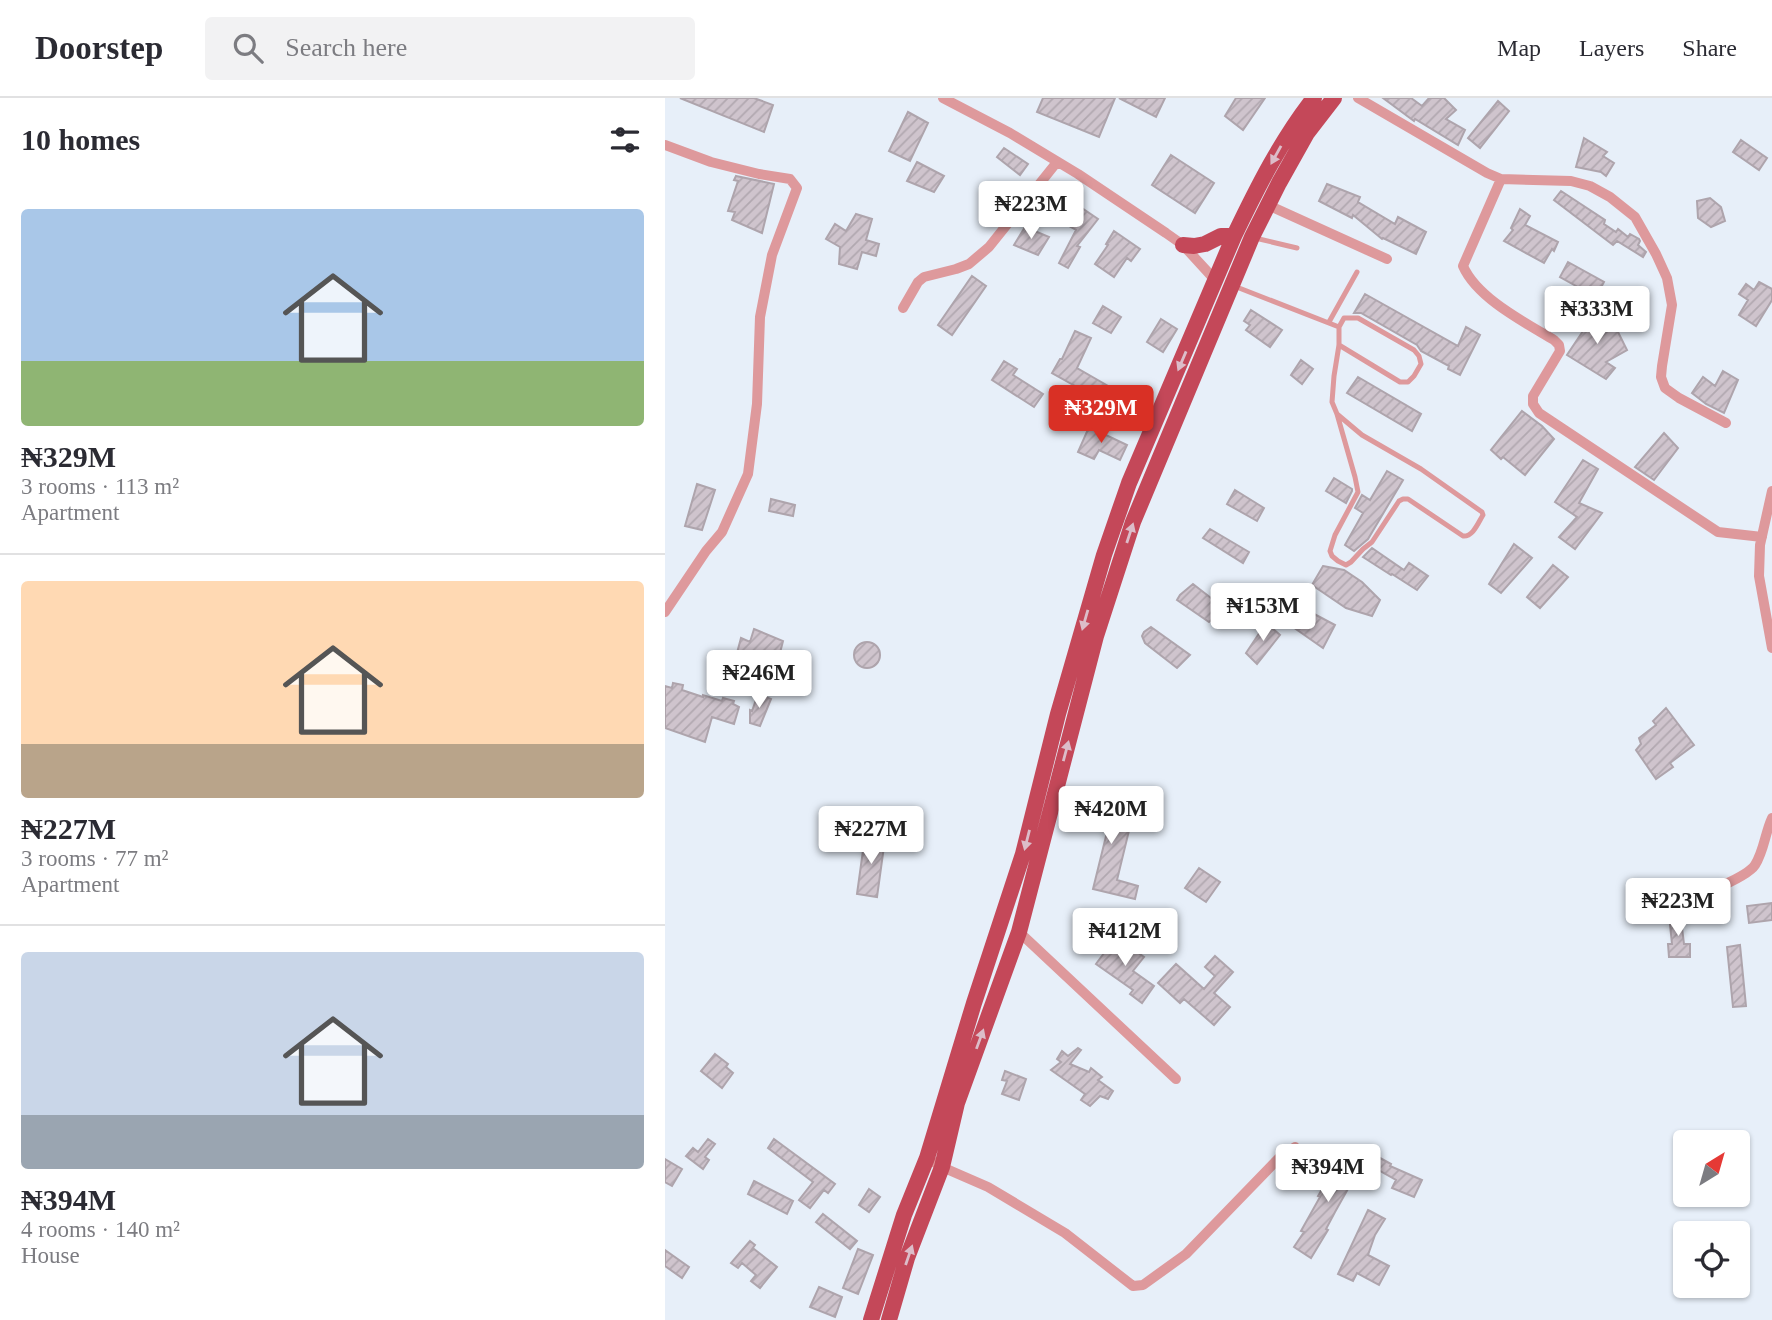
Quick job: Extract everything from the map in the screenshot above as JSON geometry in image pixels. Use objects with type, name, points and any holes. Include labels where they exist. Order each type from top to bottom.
[{"type":"main road","points":[[889,1320],[908,1258],[942,1167],[957,1104],[1019,932],[1096,636],[1133,522],[1224,283],[1234,236],[1274,157],[1294,123],[1314,98]]},
{"type":"main road","points":[[871,1320],[904,1214],[927,1158],[1023,854],[1058,714],[1104,555],[1129,483],[1224,283],[1252,237],[1307,133],[1334,98]]},
{"type":"main road","points":[[1183,245],[1194,246],[1221,236],[1234,236]]},
{"type":"street","points":[[943,98],[1058,162],[1183,245],[1224,283]]},
{"type":"street","points":[[1358,98],[1471,165],[1501,179],[1571,181],[1590,186],[1610,197],[1635,217],[1667,278],[1672,305],[1661,377],[1665,388],[1725,423]]},
{"type":"street","points":[[665,145],[712,162],[790,179],[797,188],[772,255],[760,317],[757,404],[748,474],[722,532],[665,612]]},
{"type":"street","points":[[903,308],[918,282],[924,277],[969,264],[989,247],[1058,162]]},
{"type":"street","points":[[1501,179],[1463,266],[1466,274],[1479,289],[1511,314],[1559,345],[1560,351],[1533,396],[1533,404],[1539,413],[1718,532],[1762,537]]},
{"type":"street","points":[[1268,205],[1387,259]]},
{"type":"street","points":[[1772,491],[1762,537],[1759,576],[1772,648]]},
{"type":"street","points":[[1645,915],[1750,872],[1757,864],[1772,818]]},
{"type":"street","points":[[1019,932],[1177,1079]]},
{"type":"street","points":[[927,1158],[988,1187],[1065,1233],[1133,1286],[1143,1285],[1186,1254],[1279,1158],[1295,1147]]},
{"type":"lane","points":[[1252,237],[1297,248]]},
{"type":"lane","points":[[1329,322],[1357,272]]},
{"type":"lane","points":[[1224,283],[1339,327]]},
{"type":"lane","points":[[1337,414],[1362,435],[1421,469],[1482,512],[1483,515],[1471,534],[1463,536],[1408,499],[1403,499],[1372,542],[1351,562],[1346,565],[1332,556],[1330,551],[1335,536],[1358,492],[1356,477],[1332,402],[1339,327],[1344,318],[1358,318],[1415,350],[1421,364],[1408,382],[1400,382],[1339,345]]},
{"type":"building","points":[[680,98],[754,98],[773,105],[764,132]]},
{"type":"building","points":[[1043,98],[1115,98],[1099,137],[1037,112]]},
{"type":"building","points":[[1119,98],[1165,98],[1156,117]]},
{"type":"building","points":[[1236,98],[1265,98],[1243,130],[1225,116]]},
{"type":"building","points":[[1383,98],[1411,98],[1422,106],[1429,98],[1444,98],[1456,110],[1446,119],[1465,130],[1458,145],[1415,119],[1414,121]]},
{"type":"building","points":[[1498,101],[1509,111],[1480,148],[1468,138]]},
{"type":"building","points":[[908,112],[928,123],[910,161],[889,151]]},
{"type":"building","points":[[1584,138],[1607,152],[1603,156],[1614,163],[1606,176],[1601,172],[1576,167]]},
{"type":"building","points":[[1741,140],[1767,158],[1759,170],[1733,152]]},
{"type":"building","points":[[1004,148],[1028,164],[1020,175],[997,157]]},
{"type":"building","points":[[1171,155],[1214,183],[1195,213],[1152,185]]},
{"type":"building","points":[[917,162],[944,176],[934,192],[907,181]]},
{"type":"building","points":[[736,176],[774,184],[762,233],[732,220],[735,212],[728,211],[738,181],[734,180]]},
{"type":"building","points":[[1327,184],[1360,197],[1358,202],[1395,224],[1398,217],[1426,232],[1416,254],[1382,239],[1353,215],[1352,218],[1319,201]]},
{"type":"building","points":[[1561,191],[1605,220],[1604,224],[1616,232],[1618,229],[1628,237],[1630,234],[1639,239],[1638,245],[1646,252],[1643,257],[1617,241],[1613,245],[1554,200]]},
{"type":"building","points":[[1710,198],[1721,207],[1725,221],[1711,227],[1698,218],[1697,201]]},
{"type":"building","points":[[1073,202],[1098,219],[1077,246],[1080,247],[1068,268],[1059,263],[1076,230],[1060,221]]},
{"type":"building","points":[[1520,209],[1530,216],[1525,225],[1558,242],[1544,263],[1504,241],[1513,230],[1511,228]]},
{"type":"building","points":[[856,214],[872,219],[866,240],[879,244],[876,256],[862,252],[857,269],[839,264],[840,247],[826,239],[835,224],[846,231]]},
{"type":"building","points":[[1025,227],[1049,237],[1038,255],[1014,245]]},
{"type":"building","points":[[1114,231],[1140,249],[1131,261],[1127,258],[1114,277],[1095,264]]},
{"type":"building","points":[[1568,262],[1604,282],[1596,297],[1560,277]]},
{"type":"building","points":[[972,276],[986,286],[952,335],[938,325]]},
{"type":"building","points":[[1759,282],[1772,289],[1772,300],[1756,326],[1739,315],[1748,300],[1739,294],[1746,284],[1754,290]]},
{"type":"building","points":[[1365,294],[1458,346],[1466,327],[1480,335],[1460,375],[1421,351],[1417,345],[1361,313],[1354,313]]},
{"type":"building","points":[[1103,306],[1121,317],[1111,333],[1093,323]]},
{"type":"building","points":[[1251,310],[1282,330],[1270,347],[1246,330],[1250,325],[1244,321]]},
{"type":"building","points":[[1584,312],[1617,330],[1627,350],[1606,362],[1615,368],[1606,379],[1567,355],[1585,328],[1576,323]]},
{"type":"building","points":[[1161,319],[1177,329],[1163,352],[1147,342]]},
{"type":"building","points":[[1075,331],[1091,338],[1077,368],[1110,387],[1102,401],[1052,373]]},
{"type":"building","points":[[1301,360],[1313,369],[1302,384],[1291,375]]},
{"type":"building","points":[[1004,361],[1017,369],[1013,375],[1043,394],[1034,407],[992,380]]},
{"type":"building","points":[[1723,371],[1738,380],[1724,413],[1692,393],[1703,377],[1715,386]]},
{"type":"building","points":[[1358,377],[1421,414],[1412,431],[1347,393]]},
{"type":"building","points":[[1522,411],[1554,439],[1525,475],[1491,450]]},
{"type":"building","points":[[1089,427],[1127,445],[1120,460],[1099,450],[1094,459],[1078,452]]},
{"type":"building","points":[[1664,433],[1678,448],[1654,480],[1635,467]]},
{"type":"building","points":[[1583,460],[1598,469],[1579,503],[1602,513],[1575,549],[1559,537],[1577,517],[1555,502]]},
{"type":"building","points":[[1387,471],[1403,480],[1368,539],[1354,551],[1345,545],[1363,513],[1355,508],[1362,495],[1370,500]]},
{"type":"building","points":[[1334,478],[1352,489],[1346,503],[1326,491]]},
{"type":"building","points":[[697,484],[715,490],[702,530],[685,526]]},
{"type":"building","points":[[1235,490],[1264,508],[1257,521],[1227,504]]},
{"type":"building","points":[[771,499],[795,505],[793,516],[769,511]]},
{"type":"building","points":[[1210,529],[1249,552],[1243,563],[1203,538]]},
{"type":"building","points":[[1514,544],[1532,558],[1501,593],[1489,584]]},
{"type":"building","points":[[1372,548],[1404,570],[1409,563],[1428,576],[1417,590],[1363,557]]},
{"type":"building","points":[[1553,565],[1568,577],[1540,608],[1527,597]]},
{"type":"building","points":[[1323,566],[1344,570],[1362,582],[1380,600],[1372,616],[1346,608],[1312,585]]},
{"type":"building","points":[[1193,584],[1225,609],[1209,622],[1177,600]]},
{"type":"building","points":[[1299,606],[1335,625],[1323,648],[1290,625]]},
{"type":"building","points":[[1266,623],[1280,635],[1257,664],[1246,653]]},
{"type":"building","points":[[1151,627],[1190,655],[1177,668],[1145,643],[1142,636]]},
{"type":"building","points":[[754,629],[783,641],[773,680],[744,670],[747,658],[737,653],[741,638],[750,642]]},
{"type":"building","points":[[867,642],[876,646],[880,655],[876,664],[867,668],[858,664],[854,655],[858,646]]},
{"type":"building","points":[[673,683],[683,685],[682,690],[703,697],[734,701],[733,704],[739,707],[734,724],[712,717],[705,742],[665,728],[665,686],[672,688]]},
{"type":"building","points":[[758,694],[771,699],[760,726],[750,723],[750,710],[752,711]]},
{"type":"building","points":[[1666,708],[1694,745],[1670,763],[1673,767],[1656,779],[1636,750],[1641,744],[1639,738],[1656,725],[1653,721]]},
{"type":"building","points":[[1085,797],[1134,810],[1117,880],[1138,886],[1135,899],[1093,889],[1109,824],[1081,817]]},
{"type":"building","points":[[865,836],[885,839],[877,897],[857,894]]},
{"type":"building","points":[[1199,868],[1220,882],[1206,902],[1185,888]]},
{"type":"building","points":[[1772,903],[1772,920],[1749,923],[1747,906]]},
{"type":"building","points":[[1680,911],[1684,944],[1690,944],[1690,957],[1669,957],[1668,944],[1672,944],[1669,915]]},
{"type":"building","points":[[1116,937],[1144,957],[1133,971],[1154,986],[1142,1003],[1130,994],[1133,990],[1096,964]]},
{"type":"building","points":[[1740,945],[1746,1006],[1733,1007],[1727,947]]},
{"type":"building","points":[[1215,956],[1233,972],[1214,993],[1230,1007],[1214,1025],[1184,999],[1180,1003],[1158,983],[1176,964],[1204,989],[1215,976],[1205,967]]},
{"type":"building","points":[[1078,1048],[1081,1050],[1070,1064],[1089,1072],[1091,1068],[1102,1077],[1098,1080],[1113,1091],[1108,1099],[1100,1096],[1090,1106],[1081,1100],[1085,1094],[1051,1070],[1061,1062],[1057,1059],[1062,1051],[1068,1056]]},
{"type":"building","points":[[715,1054],[728,1064],[726,1067],[733,1073],[722,1088],[701,1071]]},
{"type":"building","points":[[1005,1071],[1026,1079],[1019,1100],[1002,1094],[1007,1081],[1002,1080]]},
{"type":"building","points":[[708,1139],[715,1144],[705,1157],[709,1160],[703,1169],[686,1156],[693,1148],[698,1152]]},
{"type":"building","points":[[774,1139],[835,1184],[828,1193],[824,1190],[810,1208],[799,1200],[813,1182],[768,1148]]},
{"type":"building","points":[[1345,1151],[1363,1162],[1311,1258],[1294,1247],[1304,1232],[1301,1231],[1320,1197],[1318,1196]]},
{"type":"building","points":[[1380,1158],[1391,1164],[1390,1166],[1422,1180],[1414,1197],[1392,1188],[1396,1180],[1375,1168]]},
{"type":"building","points":[[665,1159],[682,1169],[672,1186],[665,1182]]},
{"type":"building","points":[[754,1181],[793,1201],[787,1214],[748,1194]]},
{"type":"building","points":[[869,1189],[880,1197],[869,1212],[859,1205]]},
{"type":"building","points":[[1368,1210],[1385,1219],[1375,1235],[1368,1255],[1389,1266],[1379,1285],[1357,1273],[1353,1281],[1338,1274]]},
{"type":"building","points":[[823,1214],[857,1241],[850,1249],[816,1222]]},
{"type":"building","points":[[750,1241],[755,1245],[750,1252],[754,1249],[777,1267],[760,1288],[751,1281],[756,1275],[742,1263],[738,1268],[731,1263]]},
{"type":"building","points":[[858,1249],[873,1255],[858,1294],[843,1288]]},
{"type":"building","points":[[665,1250],[689,1267],[682,1278],[665,1266]]},
{"type":"building","points":[[819,1287],[842,1297],[835,1317],[810,1307]]}]
